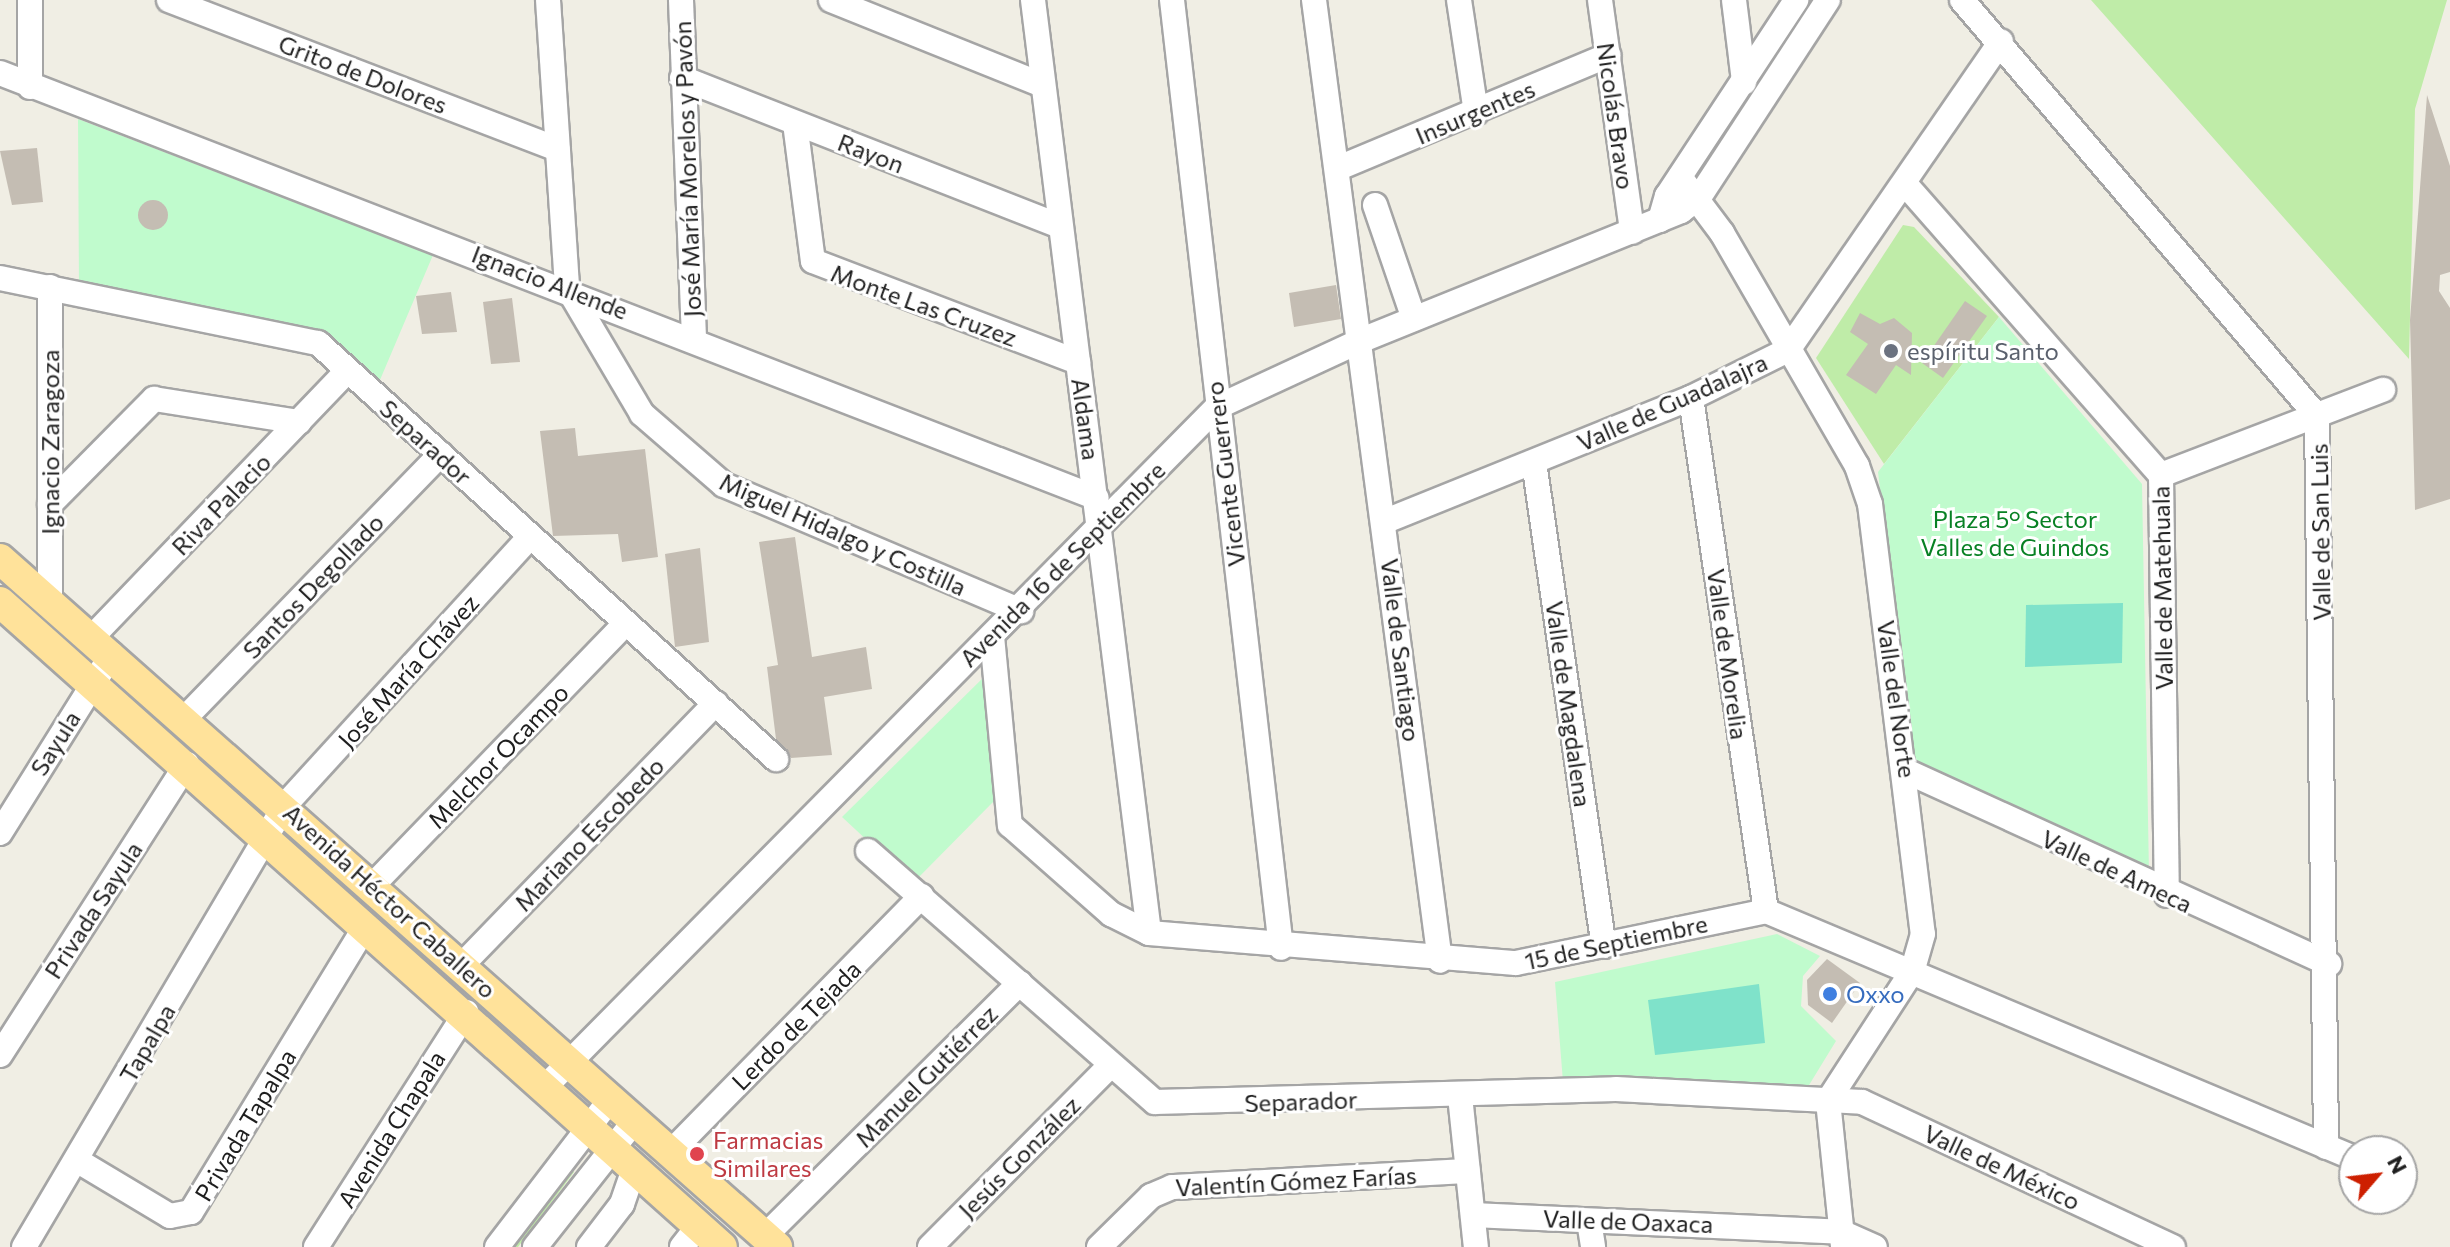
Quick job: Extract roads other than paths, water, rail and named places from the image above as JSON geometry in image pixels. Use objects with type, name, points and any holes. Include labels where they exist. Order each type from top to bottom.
[{"type":"main road","name":"Avenida Héctor Caballero","points":[[4,570],[50,597],[184,719],[285,805],[370,888],[610,1100],[612,1131],[635,1166],[703,1239]]},
{"type":"main road","name":"Avenida Héctor Caballero","points":[[0,602],[547,1085],[612,1131],[669,1154],[771,1242]]},
{"type":"main road","points":[[703,1239],[736,1214]]},
{"type":"street","points":[[30,0],[30,87]]},
{"type":"street","name":"Grito de Dolores","points":[[169,0],[557,149]]},
{"type":"street","name":"José María Morelos y Pavón","points":[[681,0],[694,339]]},
{"type":"street","points":[[831,0],[1042,85]]},
{"type":"street","name":"Aldama","points":[[1033,0],[1078,362],[1103,523],[1149,933]]},
{"type":"street","name":"Vicente Guerrero","points":[[1172,0],[1281,948]]},
{"type":"street","points":[[1314,0],[1341,167],[1362,340]]},
{"type":"street","points":[[1459,0],[1476,113]]},
{"type":"street","name":"Nicolás Bravo","points":[[1600,0],[1632,232]]},
{"type":"street","points":[[1734,0],[1744,82]]},
{"type":"street","points":[[1660,220],[1680,177],[1796,0]]},
{"type":"street","name":"Avenida 16 de Septiembre","points":[[547,1085],[821,800],[1021,611],[1217,407],[1362,340],[1660,220],[1700,196],[1828,0]]},
{"type":"street","name":"Valle de San Luis","points":[[1962,0],[2001,41],[2317,416],[2329,964],[2326,1147]]},
{"type":"street","name":"Miguel Hidalgo y Costilla","points":[[542,2],[567,287],[627,393],[693,464],[724,485],[1021,611]]},
{"type":"street","name":"Valle de Guadalajra","points":[[1386,521],[1691,398],[1788,350],[1906,185],[2001,41]]},
{"type":"street","name":"Insurgentes","points":[[1341,167],[1609,55]]},
{"type":"street","name":"Ignacio Allende","points":[[0,73],[30,87],[567,287],[1097,498]]},
{"type":"street","name":"Rayon","points":[[682,78],[1060,226]]},
{"type":"street","name":"Monte Las Cruzez","points":[[795,123],[813,261],[1078,362]]},
{"type":"street","name":"Valle del Norte","points":[[1680,177],[1700,196],[1865,485],[1908,772],[1923,924],[1913,970],[1828,1101]]},
{"type":"street","name":"Valle de Matehuala","points":[[1906,185],[2161,475],[2167,895]]},
{"type":"street","points":[[1375,205],[1414,319]]},
{"type":"street","name":"Separador","points":[[0,278],[306,337],[441,454],[776,759]]},
{"type":"street","name":"Ignacio Zaragoza","points":[[50,287],[50,597]]},
{"type":"street","name":"Valle de Santiago","points":[[1362,340],[1440,961]]},
{"type":"street","name":"Riva Palacio","points":[[103,645],[347,371]]},
{"type":"street","points":[[2161,475],[2383,390]]},
{"type":"street","name":"Valle de Morelia","points":[[1691,398],[1766,911]]},
{"type":"street","points":[[50,504],[154,399],[299,422]]},
{"type":"street","name":"Santos Degollado","points":[[184,719],[441,454]]},
{"type":"street","name":"Valle de Magdalena","points":[[1534,462],[1604,946]]},
{"type":"street","name":"José María Chávez","points":[[268,838],[285,805],[530,537]]},
{"type":"street","name":"Melchor Ocampo","points":[[370,888],[626,623]]},
{"type":"street","name":"15 de Septiembre","points":[[992,636],[1010,825],[1100,905],[1149,933],[1440,961],[1516,963],[1766,911]]},
{"type":"street","name":"Sayula","points":[[0,833],[92,683],[103,645]]},
{"type":"street","name":"Mariano Escobedo","points":[[461,966],[716,703]]},
{"type":"street","name":"Privada Sayula","points":[[0,1055],[187,764]]},
{"type":"street","name":"Valle de Ameca","points":[[1908,772],[2167,895],[2329,964]]},
{"type":"street","name":"Tapalpa","points":[[24,1247],[268,838]]},
{"type":"street","name":"Separador","points":[[868,851],[1147,1099],[1181,1105],[1616,1089],[1828,1101]]},
{"type":"street","name":"Lerdo de Tejada","points":[[669,1154],[922,896]]},
{"type":"street","points":[[1766,911],[1913,970],[2338,1152]]},
{"type":"street","name":"Privada Tapalpa","points":[[78,1161],[170,1216],[191,1212],[365,927]]},
{"type":"street","name":"Manuel Gutiérrez","points":[[771,1242],[1020,983]]},
{"type":"street","name":"Avenida Chapala","points":[[316,1247],[466,1012]]},
{"type":"street","name":"Jesús González","points":[[930,1247],[1109,1067]]},
{"type":"street","points":[[1460,1096],[1476,1247]]},
{"type":"street","points":[[1828,1101],[1842,1239]]},
{"type":"street","name":"Valle de México","points":[[1828,1101],[1862,1102],[2173,1247]]},
{"type":"street","points":[[497,1247],[612,1131]]},
{"type":"street","points":[[535,1247],[612,1131]]},
{"type":"street","points":[[589,1247],[622,1204],[635,1166]]},
{"type":"street","name":"Valentín Gómez Farías","points":[[1099,1247],[1151,1196],[1172,1187],[1468,1171]]},
{"type":"street","name":"Valle de Oaxaca","points":[[1473,1215],[1589,1221],[1716,1236],[1842,1239],[1875,1247]]},
{"type":"street","points":[[1589,1221],[1593,1247]]},
{"type":"place","name":"espíritu Santo","points":[[1891,351]]},
{"type":"place","name":"Oxxo","points":[[1830,994]]},
{"type":"place","name":"Farmacias Similares","points":[[697,1154]]},
{"type":"park label","name":"Plaza 5° Sector Valles de Guindos","points":[[2015,533]]}]
